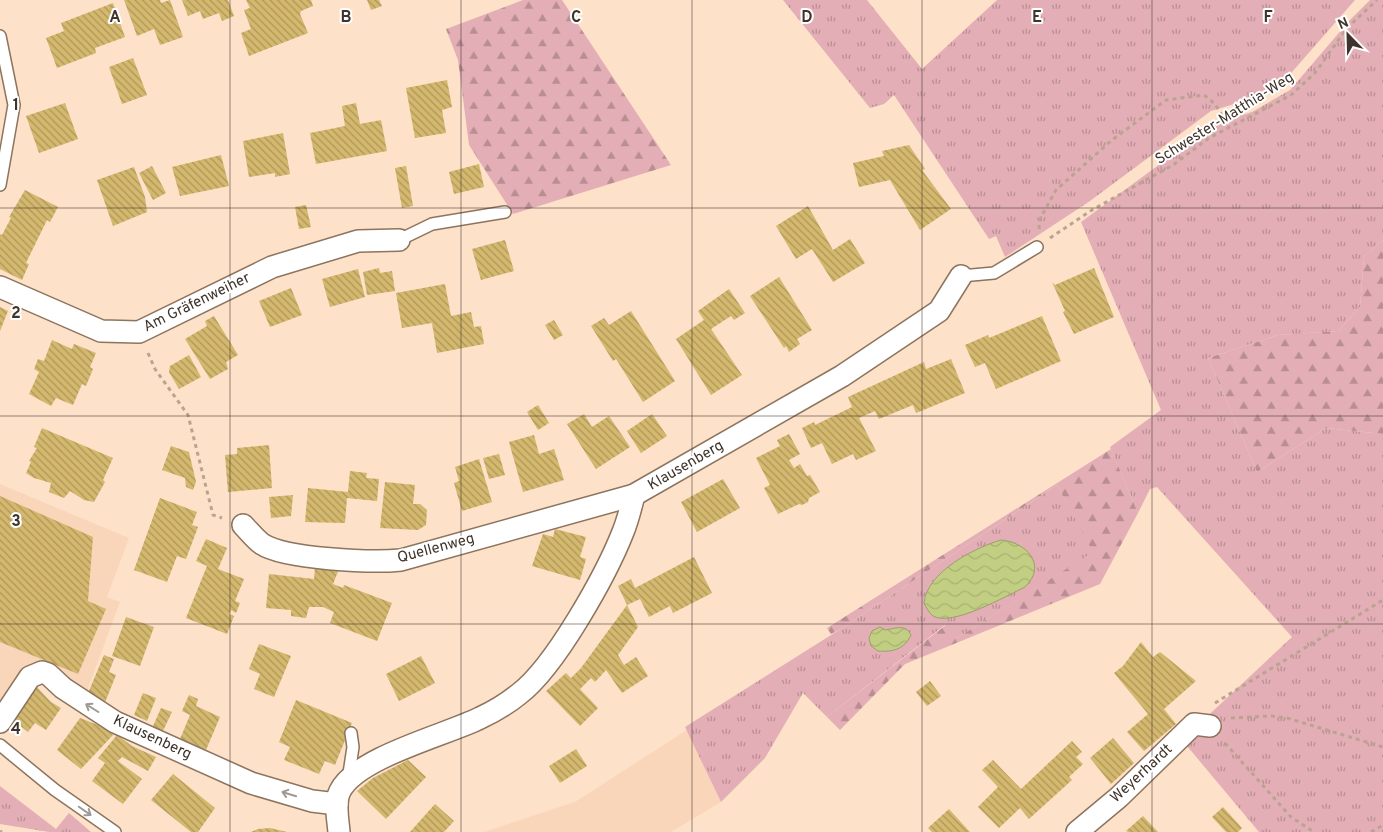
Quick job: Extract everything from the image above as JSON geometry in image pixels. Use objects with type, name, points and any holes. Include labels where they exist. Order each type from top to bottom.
[{"type":"street","name":"Am Gräfenweiher","points":[[0,287],[101,331],[139,332],[272,266],[358,242],[399,240]]},
{"type":"street","name":"Klausenberg","points":[[0,722],[30,677],[42,672],[48,674],[63,688],[115,722],[251,783],[312,801],[336,804],[340,791],[355,773],[390,755],[480,718],[520,694],[546,666],[576,622],[623,532],[634,495],[850,371],[939,311],[961,276]]},
{"type":"street","name":"Quellenweg","points":[[243,524],[263,544],[290,552],[377,562],[400,560],[634,495]]},
{"type":"street","name":"Weyerhardt","points":[[1077,832],[1119,797],[1194,724],[1210,726]]},
{"type":"street","points":[[336,804],[339,832]]},
{"type":"lane","points":[[0,36],[14,105],[0,186]]},
{"type":"lane","points":[[399,240],[432,224],[506,212]]},
{"type":"lane","name":"Klausenberg","points":[[961,276],[994,273],[1037,247]]},
{"type":"lane","points":[[348,781],[353,747],[351,733]]},
{"type":"lane","points":[[0,745],[55,790],[115,832]]},
{"type":"path","name":"Schwester-Matthia-Weg","points":[[1037,247],[1092,210],[1173,164],[1209,138],[1291,95],[1315,73],[1348,28],[1377,0]]},
{"type":"path","points":[[1037,247],[1040,219],[1056,190],[1112,140],[1166,100],[1204,95],[1215,104],[1229,127]]},
{"type":"path","points":[[139,332],[155,369],[188,415],[214,515],[243,524]]},
{"type":"path","points":[[1314,832],[1291,817],[1210,726],[1210,706],[1383,600]]},
{"type":"path","points":[[1210,726],[1220,720],[1232,718],[1270,716],[1287,718],[1383,747]]},
{"type":"path","points":[[1371,832],[1383,825]]},
{"type":"shaded area","points":[[0,484],[129,538],[107,597],[120,602],[84,699],[52,670],[0,709]]},
{"type":"shaded area","points":[[687,730],[721,802],[671,832],[484,832],[575,802]]},
{"type":"green space","points":[[523,0],[562,0],[671,165],[513,214],[469,145],[458,60],[446,29]]},
{"type":"green space","points":[[783,0],[867,0],[922,69],[997,0],[1355,0],[1285,80],[1247,100],[1211,111],[1090,201],[1005,257],[996,236],[989,239],[894,95],[884,104],[870,108]]},
{"type":"green space","points":[[1370,0],[1383,0],[1383,240],[1364,257],[1360,307],[1338,331],[1278,335],[1208,358],[1257,472],[1326,428],[1383,434],[1383,832],[1259,832],[1182,740],[1292,637],[1157,487],[1150,489],[1138,513],[1110,447],[1161,410],[1081,222],[1216,123],[1252,112],[1290,90],[1349,21]]},
{"type":"green space","points":[[1383,240],[1383,434],[1326,428],[1257,472],[1208,358],[1278,335],[1338,331],[1360,307],[1364,257]]},
{"type":"green space","points":[[1111,449],[1138,513],[1100,584],[905,664],[840,730],[827,717],[946,625],[957,638],[1093,552],[1057,485],[839,630],[831,634],[827,628]]},
{"type":"green space","points":[[1057,485],[1094,552],[957,638],[945,625],[827,717],[803,693],[765,758],[721,802],[685,727],[839,630]]},
{"type":"green space","points":[[0,786],[56,829],[69,813],[91,832],[49,832],[0,824]]},
{"type":"water","points":[[1001,540],[1019,545],[1031,556],[1034,563],[1034,571],[1032,579],[1025,587],[965,614],[942,618],[933,616],[924,603],[927,592],[934,581],[966,555]]},
{"type":"water","points":[[880,627],[885,630],[903,628],[911,635],[905,644],[897,649],[878,651],[871,646],[869,638],[872,631]]},
{"type":"building","points":[[124,0],[160,0],[161,3],[170,0],[183,37],[160,45],[154,29],[137,36]]},
{"type":"building","points":[[182,0],[228,0],[234,16],[222,21],[219,13],[203,19],[200,11],[188,16]]},
{"type":"building","points":[[246,0],[311,0],[313,6],[301,11],[300,14],[308,33],[249,56],[241,33],[251,29],[244,10],[250,8]]},
{"type":"building","points":[[367,0],[379,0],[382,6],[371,10]]},
{"type":"building","points":[[113,3],[125,37],[95,48],[96,53],[57,68],[46,38],[64,31],[61,23]]},
{"type":"building","points":[[133,58],[147,95],[122,104],[109,67]]},
{"type":"building","points":[[447,80],[452,107],[442,110],[446,133],[415,138],[406,88]]},
{"type":"building","points":[[65,103],[78,139],[39,153],[26,116]]},
{"type":"building","points":[[356,103],[360,124],[381,120],[387,151],[316,164],[310,133],[345,126],[342,106]]},
{"type":"building","points":[[283,133],[290,174],[275,177],[275,173],[249,177],[243,141]]},
{"type":"building","points":[[909,145],[925,169],[922,170],[951,209],[920,230],[890,180],[859,187],[853,163],[884,156],[882,151]]},
{"type":"building","points":[[221,155],[229,186],[180,196],[172,167]]},
{"type":"building","points":[[479,164],[484,187],[454,194],[449,172]]},
{"type":"building","points":[[152,166],[166,193],[153,200],[139,173]]},
{"type":"building","points":[[406,166],[413,206],[402,208],[395,168]]},
{"type":"building","points":[[134,167],[145,197],[147,212],[113,226],[97,180]]},
{"type":"building","points":[[25,190],[58,207],[50,222],[47,220],[26,263],[29,264],[22,280],[0,269],[0,234],[2,235],[11,218],[9,217]]},
{"type":"building","points":[[306,205],[311,227],[299,229],[295,207]]},
{"type":"building","points":[[808,206],[833,250],[850,239],[865,263],[833,282],[812,249],[796,259],[776,226]]},
{"type":"building","points":[[505,240],[514,271],[481,280],[472,249]]},
{"type":"building","points":[[379,268],[380,273],[392,271],[395,291],[367,295],[363,272]]},
{"type":"building","points":[[1094,268],[1114,317],[1074,334],[1063,312],[1065,311],[1052,282],[1055,285]]},
{"type":"building","points":[[358,269],[365,297],[330,307],[322,279]]},
{"type":"building","points":[[779,277],[812,330],[797,339],[800,344],[789,352],[786,346],[784,348],[750,296]]},
{"type":"building","points":[[445,284],[451,316],[471,312],[474,327],[481,326],[484,344],[437,353],[432,323],[402,328],[396,293]]},
{"type":"building","points":[[291,288],[302,315],[270,327],[259,301]]},
{"type":"building","points":[[729,289],[745,313],[734,320],[731,316],[711,329],[742,375],[711,395],[676,339],[704,320],[698,311]]},
{"type":"building","points":[[0,307],[8,311],[0,331]]},
{"type":"building","points":[[631,311],[675,381],[643,402],[616,359],[613,361],[591,326],[604,318],[609,325]]},
{"type":"building","points":[[214,316],[238,355],[226,362],[228,369],[210,379],[185,339],[207,326],[205,321]]},
{"type":"building","points":[[1042,316],[1061,361],[996,389],[985,363],[975,367],[965,345],[988,335],[989,338]]},
{"type":"building","points":[[554,320],[563,335],[554,340],[545,325]]},
{"type":"building","points":[[52,340],[72,349],[74,344],[96,353],[90,367],[93,369],[86,386],[82,384],[73,405],[56,398],[51,406],[29,394],[39,372],[34,369],[38,359],[44,361]]},
{"type":"building","points":[[189,355],[201,377],[179,389],[169,372],[170,366]]},
{"type":"building","points":[[951,359],[965,393],[916,413],[913,405],[879,419],[875,411],[859,418],[876,451],[856,460],[853,454],[832,464],[822,443],[811,448],[802,428],[814,422],[815,425],[852,407],[848,397],[924,362],[926,369]]},
{"type":"building","points":[[538,405],[549,423],[538,430],[527,412]]},
{"type":"building","points":[[584,414],[592,427],[609,416],[630,447],[596,469],[567,424]]},
{"type":"building","points":[[652,414],[667,436],[641,453],[627,431]]},
{"type":"building","points":[[42,428],[113,458],[103,480],[105,482],[94,502],[84,500],[70,491],[64,498],[49,492],[51,483],[34,478],[26,473],[31,462],[29,461],[37,448],[34,447]]},
{"type":"building","points":[[789,434],[800,454],[789,460],[794,468],[800,464],[807,476],[810,475],[820,492],[809,498],[808,502],[778,514],[764,488],[770,485],[756,458],[780,446],[777,440]]},
{"type":"building","points":[[534,435],[539,454],[554,449],[564,480],[523,492],[509,442]]},
{"type":"building","points":[[269,445],[272,488],[228,492],[225,455],[237,454],[237,448]]},
{"type":"building","points":[[171,446],[189,452],[196,482],[193,490],[186,487],[185,478],[162,470]]},
{"type":"building","points":[[499,454],[505,475],[489,479],[483,458]]},
{"type":"building","points":[[479,459],[492,502],[462,511],[454,483],[459,481],[455,467]]},
{"type":"building","points":[[350,471],[367,473],[366,478],[379,479],[377,501],[347,498],[345,523],[305,522],[308,488],[348,492]]},
{"type":"building","points":[[723,479],[740,508],[697,532],[681,502]]},
{"type":"building","points":[[385,482],[415,485],[413,504],[420,504],[427,510],[426,525],[418,530],[380,528]]},
{"type":"building","points":[[293,495],[291,516],[271,518],[269,497]]},
{"type":"building","points":[[0,496],[93,537],[88,601],[106,609],[78,674],[0,642]]},
{"type":"building","points":[[160,498],[197,512],[192,525],[198,527],[186,559],[177,556],[167,582],[134,570]]},
{"type":"building","points":[[555,529],[586,537],[580,557],[586,559],[580,580],[532,566],[543,534],[553,537]]},
{"type":"building","points":[[206,539],[227,548],[218,569],[244,579],[235,601],[240,603],[236,613],[231,610],[229,614],[234,616],[227,634],[186,618],[207,566],[196,561]]},
{"type":"building","points":[[694,557],[712,593],[673,613],[670,606],[649,617],[640,599],[627,605],[618,586],[631,579],[635,588]]},
{"type":"building","points":[[315,567],[339,569],[333,584],[343,588],[344,585],[392,603],[377,641],[330,623],[334,612],[323,607],[309,607],[306,618],[291,616],[291,610],[266,608],[269,574],[314,579]]},
{"type":"building","points":[[627,605],[638,627],[618,655],[624,665],[636,657],[648,676],[622,693],[606,670],[595,682],[591,678],[580,689],[598,708],[580,726],[546,691],[566,673],[571,678],[581,668]]},
{"type":"building","points":[[126,617],[154,627],[140,666],[112,656]]},
{"type":"building","points":[[1141,642],[1153,657],[1160,652],[1196,681],[1164,709],[1176,724],[1144,751],[1127,732],[1148,714],[1114,673],[1123,666]]},
{"type":"building","points":[[259,644],[291,656],[274,697],[254,689],[260,674],[249,669]]},
{"type":"building","points":[[104,655],[114,659],[109,672],[116,675],[104,705],[86,698]]},
{"type":"building","points":[[421,656],[435,683],[399,701],[386,674]]},
{"type":"building","points":[[930,681],[941,696],[927,706],[916,692]]},
{"type":"building","points":[[34,684],[51,702],[61,708],[46,730],[35,723],[28,732],[10,718]]},
{"type":"building","points":[[143,693],[156,698],[147,721],[134,715]]},
{"type":"building","points":[[189,695],[198,699],[196,706],[220,717],[206,750],[180,739],[190,715],[182,711]]},
{"type":"building","points":[[296,700],[352,723],[335,765],[325,761],[319,774],[284,760],[290,747],[279,742]]},
{"type":"building","points":[[161,708],[172,712],[160,737],[150,733]]},
{"type":"building","points":[[80,718],[103,727],[113,735],[81,769],[57,750]]},
{"type":"building","points":[[117,735],[132,746],[156,757],[148,771],[122,757],[118,761],[142,779],[123,804],[92,781],[105,763],[98,758]]},
{"type":"building","points":[[1113,738],[1134,763],[1111,784],[1090,758]]},
{"type":"building","points":[[1072,741],[1082,752],[1076,757],[1083,764],[1069,777],[1072,780],[1029,819],[1020,808],[999,828],[978,807],[998,787],[982,770],[993,760],[1021,789]]},
{"type":"building","points":[[576,749],[587,766],[560,783],[549,766]]},
{"type":"building","points":[[408,760],[426,777],[386,819],[357,791],[373,778]]},
{"type":"building","points":[[173,774],[215,808],[198,832],[191,832],[151,800]]},
{"type":"building","points":[[435,804],[454,821],[444,832],[410,832]]},
{"type":"building","points":[[1223,807],[1242,828],[1238,832],[1226,832],[1212,817]]},
{"type":"building","points":[[949,809],[970,832],[932,832],[928,828]]},
{"type":"building","points":[[1143,816],[1158,832],[1126,831]]},
{"type":"building","points":[[270,828],[287,832],[251,832],[258,829]]}]
